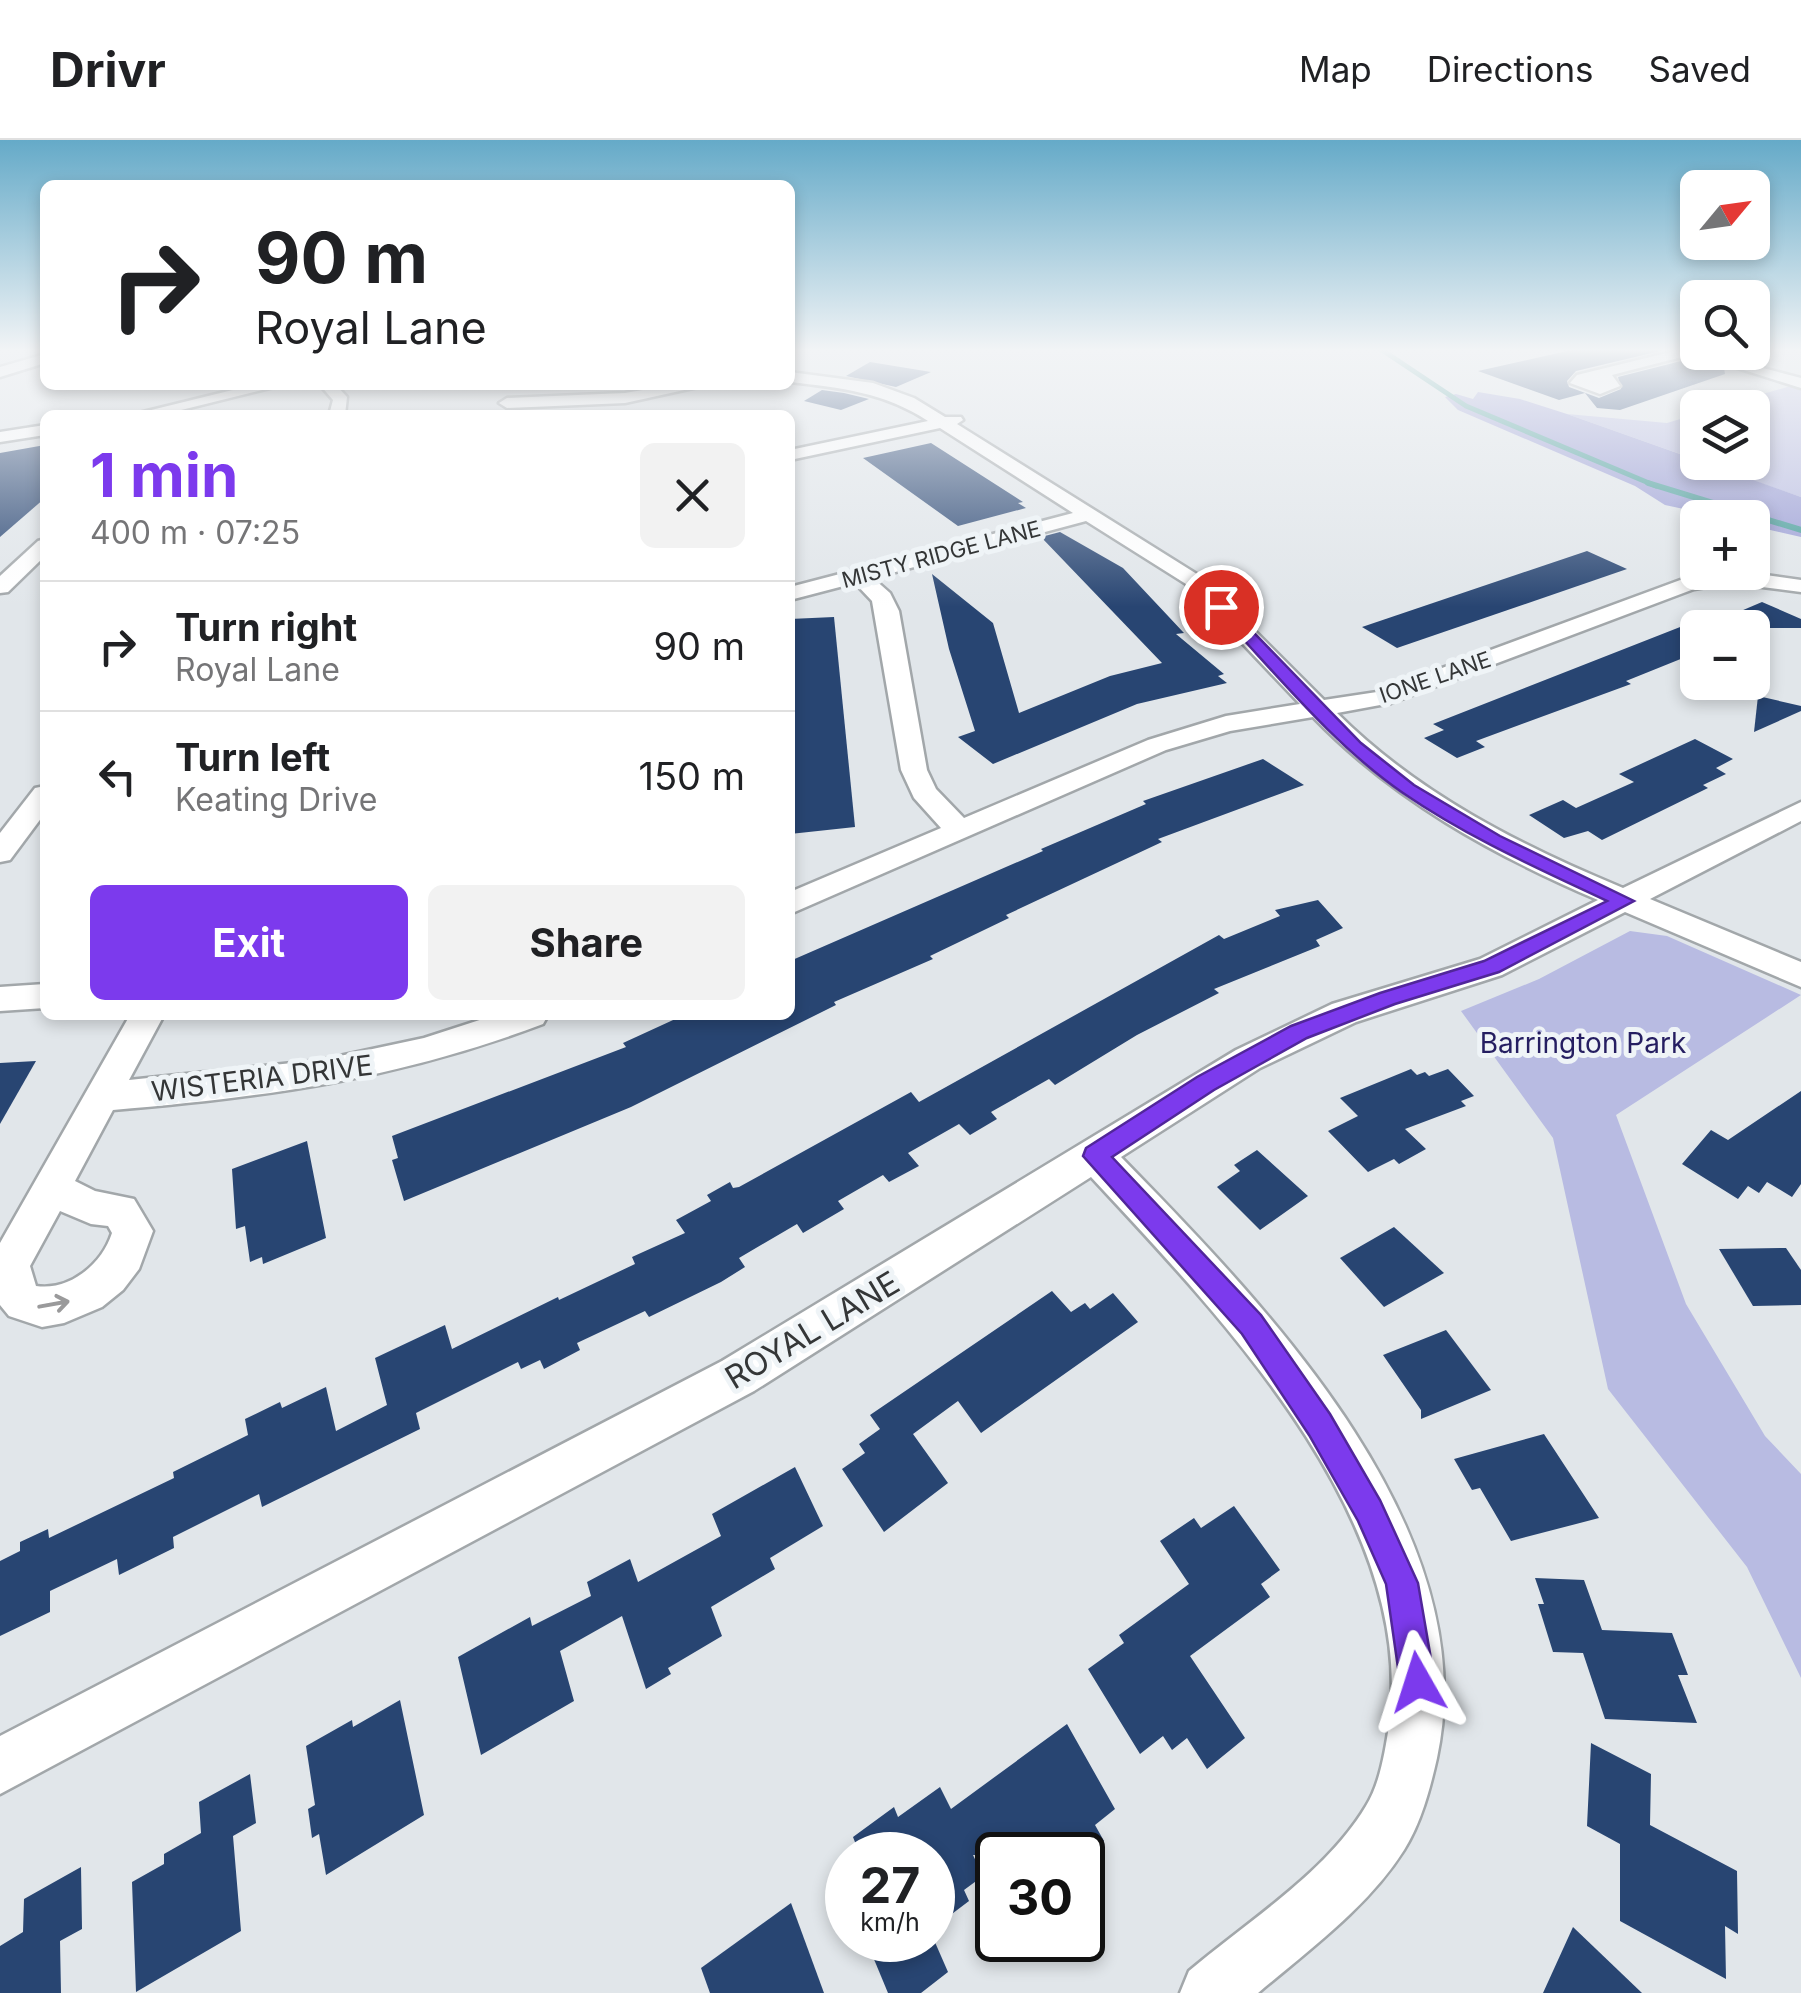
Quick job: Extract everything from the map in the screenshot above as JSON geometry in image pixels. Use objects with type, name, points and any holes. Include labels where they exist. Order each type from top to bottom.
[{"type":"street","points":[[795,454],[887,434]]},
{"type":"street","points":[[977,434],[1192,580],[1318,710],[1382,769],[1446,813],[1542,865],[1801,975]]},
{"type":"street","name":"MISTY RIDGE LANE","points":[[795,593],[1092,514]]},
{"type":"street","points":[[4,581],[40,549]]},
{"type":"street","points":[[795,902],[958,829],[924,792],[914,770],[888,612],[882,598],[859,576]]},
{"type":"street","points":[[4,581],[40,577]]},
{"type":"street","name":"IONE LANE","points":[[958,829],[1191,733],[1402,691],[1690,583],[1751,578],[1801,586]]},
{"type":"street","points":[[0,852],[40,800]]},
{"type":"street","name":"ROYAL LANE","points":[[0,1766],[738,1376],[1206,1084],[1299,1032],[1373,1003],[1491,967],[1801,810]]},
{"type":"street","points":[[0,999],[40,996]]},
{"type":"street","points":[[53,1189],[144,1020]]},
{"type":"street","name":"WISTERIA DRIVE","points":[[105,1096],[254,1085],[362,1068],[441,1049],[518,1020]]},
{"type":"street","points":[[1095,1156],[1220,1288],[1286,1373],[1369,1510],[1402,1583],[1415,1647],[1420,1716],[1403,1783],[1384,1831],[1346,1874],[1210,1993]]},
{"type":"green space","points":[[1625,434],[1680,434],[1680,454]]},
{"type":"green space","points":[[1770,434],[1801,434],[1801,497],[1752,480],[1770,480]]},
{"type":"green space","name":"Barrington Park","points":[[1630,931],[1667,936],[1801,995],[1616,1115],[1686,1304],[1765,1436],[1801,1474],[1801,1678],[1747,1567],[1608,1389],[1553,1138],[1461,1011],[1539,979]]},
{"type":"shaded area","points":[[1515,434],[1625,434],[1680,454],[1680,480],[1753,480],[1801,497],[1801,537],[1770,530],[1770,500],[1680,500],[1680,508],[1665,505],[1635,486]]},
{"type":"building","points":[[931,443],[1023,502],[1018,503],[1026,508],[958,526],[863,458]]},
{"type":"building","points":[[40,446],[40,502],[0,537],[0,453]]},
{"type":"building","points":[[1060,532],[1123,568],[1184,633],[1176,634],[1224,674],[1218,676],[1227,683],[1137,704],[993,764],[958,737],[975,731],[949,649],[932,574],[993,623],[1019,713],[1110,676],[1162,663],[1041,537]]},
{"type":"building","points":[[1587,551],[1627,569],[1397,648],[1362,627]]},
{"type":"building","points":[[1762,602],[1801,619],[1801,628],[1770,628],[1770,610],[1743,610]]},
{"type":"building","points":[[834,617],[855,827],[795,833],[795,619]]},
{"type":"building","points":[[1680,627],[1680,659],[1626,681],[1631,684],[1476,741],[1485,747],[1457,758],[1424,738],[1444,730],[1433,724]]},
{"type":"building","points":[[1758,700],[1801,706],[1801,711],[1754,732]]},
{"type":"building","points":[[1695,739],[1733,759],[1716,768],[1726,774],[1703,785],[1708,788],[1602,840],[1588,831],[1564,838],[1529,815],[1563,800],[1576,808],[1634,782],[1619,774]]},
{"type":"building","points":[[1263,759],[1304,785],[1158,839],[1162,842],[1006,915],[1009,918],[930,956],[933,959],[834,1002],[836,1005],[631,1107],[404,1201],[392,1160],[398,1158],[392,1136],[626,1047],[623,1043],[673,1020],[795,1020],[795,959],[1146,804],[1143,801]]},
{"type":"building","points":[[1318,900],[1343,928],[1316,940],[1320,946],[1214,989],[1219,993],[1137,1035],[1055,1085],[1049,1079],[991,1112],[997,1119],[970,1135],[959,1124],[908,1153],[919,1166],[889,1182],[883,1175],[838,1201],[844,1209],[803,1233],[797,1224],[739,1258],[745,1267],[721,1282],[649,1317],[645,1311],[577,1343],[580,1350],[544,1369],[540,1360],[521,1369],[518,1362],[416,1413],[420,1429],[262,1507],[259,1494],[173,1537],[174,1548],[119,1575],[117,1559],[50,1591],[50,1612],[0,1636],[0,1561],[20,1551],[20,1542],[48,1529],[49,1538],[174,1478],[173,1472],[248,1435],[245,1419],[280,1402],[282,1408],[326,1387],[336,1431],[387,1405],[375,1358],[445,1325],[452,1349],[635,1264],[632,1257],[685,1233],[676,1220],[711,1201],[707,1195],[730,1182],[733,1188],[739,1187],[911,1092],[919,1102],[1219,935],[1224,939],[1280,916],[1275,910]]},
{"type":"building","points":[[36,1061],[0,1124],[0,1063]]},
{"type":"building","points":[[1411,1069],[1417,1075],[1425,1072],[1429,1076],[1448,1069],[1474,1096],[1461,1101],[1466,1106],[1405,1129],[1426,1149],[1399,1164],[1394,1159],[1368,1172],[1328,1131],[1358,1116],[1340,1098]]},
{"type":"building","points":[[1801,1091],[1801,1184],[1792,1197],[1767,1182],[1759,1193],[1748,1186],[1738,1199],[1682,1164],[1711,1130],[1728,1140]]},
{"type":"building","points":[[307,1141],[326,1238],[263,1264],[262,1257],[250,1262],[245,1226],[236,1229],[232,1169]]},
{"type":"building","points":[[1257,1150],[1308,1196],[1260,1230],[1217,1187],[1240,1171],[1234,1165]]},
{"type":"building","points":[[1394,1227],[1444,1273],[1384,1307],[1340,1258]]},
{"type":"building","points":[[1786,1248],[1801,1270],[1801,1305],[1753,1306],[1719,1249]]},
{"type":"building","points":[[1052,1291],[1071,1312],[1085,1303],[1090,1309],[1113,1293],[1138,1322],[981,1433],[958,1401],[913,1434],[948,1483],[884,1532],[842,1469],[865,1453],[859,1444],[880,1429],[870,1415]]},
{"type":"building","points":[[1446,1330],[1491,1390],[1421,1419],[1421,1410],[1383,1355]]},
{"type":"building","points":[[1544,1434],[1599,1518],[1511,1541],[1480,1488],[1472,1490],[1454,1459]]},
{"type":"building","points":[[795,1467],[823,1526],[770,1558],[775,1569],[711,1607],[722,1636],[668,1668],[671,1674],[646,1689],[622,1616],[560,1651],[574,1701],[481,1755],[458,1657],[530,1617],[532,1626],[591,1596],[587,1582],[630,1559],[638,1582],[721,1536],[712,1514]]},
{"type":"building","points":[[1234,1506],[1280,1570],[1261,1584],[1270,1597],[1190,1656],[1245,1738],[1207,1769],[1187,1738],[1172,1750],[1163,1736],[1140,1754],[1088,1669],[1124,1643],[1119,1635],[1189,1584],[1160,1541],[1194,1518],[1201,1528]]},
{"type":"building","points":[[1535,1578],[1584,1580],[1602,1630],[1672,1633],[1688,1675],[1678,1675],[1697,1723],[1605,1719],[1583,1653],[1553,1652],[1538,1604],[1544,1604]]},
{"type":"building","points":[[400,1700],[424,1815],[326,1875],[319,1834],[312,1838],[308,1809],[315,1805],[306,1746],[352,1720],[353,1727]]},
{"type":"building","points":[[1067,1724],[1115,1809],[1095,1825],[1099,1832],[975,1832],[975,1882],[964,1890],[969,1901],[955,1912],[955,1832],[860,1832],[894,1807],[898,1817],[940,1787],[951,1809]]},
{"type":"building","points":[[1591,1743],[1651,1774],[1650,1825],[1737,1871],[1738,1934],[1725,1926],[1726,1979],[1620,1921],[1620,1844],[1587,1826]]},
{"type":"building","points":[[250,1774],[256,1823],[233,1836],[241,1931],[136,1992],[132,1882],[164,1864],[164,1854],[201,1833],[199,1802]]},
{"type":"building","points":[[81,1867],[82,1929],[60,1941],[61,1993],[0,1993],[0,1946],[23,1932],[24,1899]]},
{"type":"building","points":[[791,1903],[824,1993],[710,1993],[701,1968]]},
{"type":"building","points":[[1573,1927],[1642,1993],[1543,1993]]},
{"type":"building","points":[[875,1962],[944,1962],[948,1972],[921,1993],[888,1993]]},
{"type":"waterway","points":[[1534,434],[1651,484]]},
{"type":"waterway","points":[[1651,484],[1801,530]]},
{"type":"waterway","points":[[1651,484],[1656,486]]},
{"type":"route","points":[[1221,607],[1304,696],[1408,788],[1494,840],[1624,901],[1491,967],[1387,998],[1299,1032],[1206,1084],[1095,1156],[1251,1324],[1319,1425],[1369,1510],[1402,1583],[1418,1682]]}]
